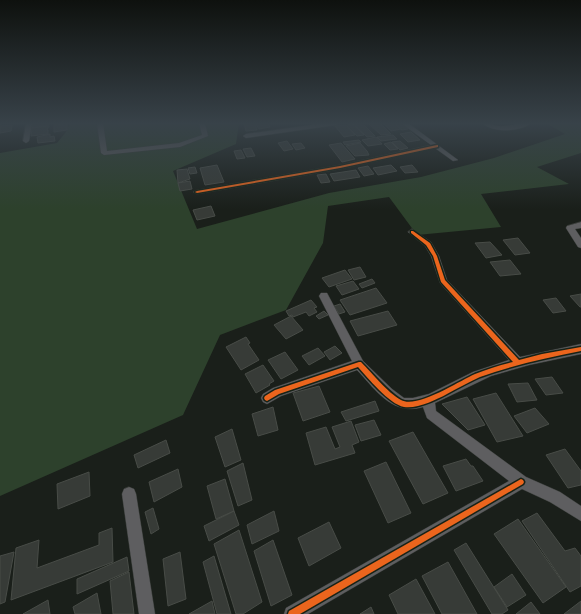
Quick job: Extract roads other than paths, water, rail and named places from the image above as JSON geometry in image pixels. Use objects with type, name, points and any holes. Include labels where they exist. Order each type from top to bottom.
[{"type":"street","points":[[104,152],[104,153],[119,152]]},
{"type":"street","points":[[197,192],[340,167],[411,152]]},
{"type":"street","points":[[444,152],[455,160]]},
{"type":"street","points":[[581,225],[570,228],[581,244]]},
{"type":"street","points":[[412,232],[428,244],[435,256],[443,281],[518,363]]},
{"type":"street","points":[[324,296],[359,364],[394,400],[403,404],[428,400],[478,375],[518,363],[581,349]]},
{"type":"street","points":[[267,398],[278,392],[359,364]]},
{"type":"street","points":[[428,400],[431,414],[521,482],[555,498],[581,514]]},
{"type":"street","points":[[292,614],[521,482]]},
{"type":"street","points":[[129,494],[147,614]]}]
